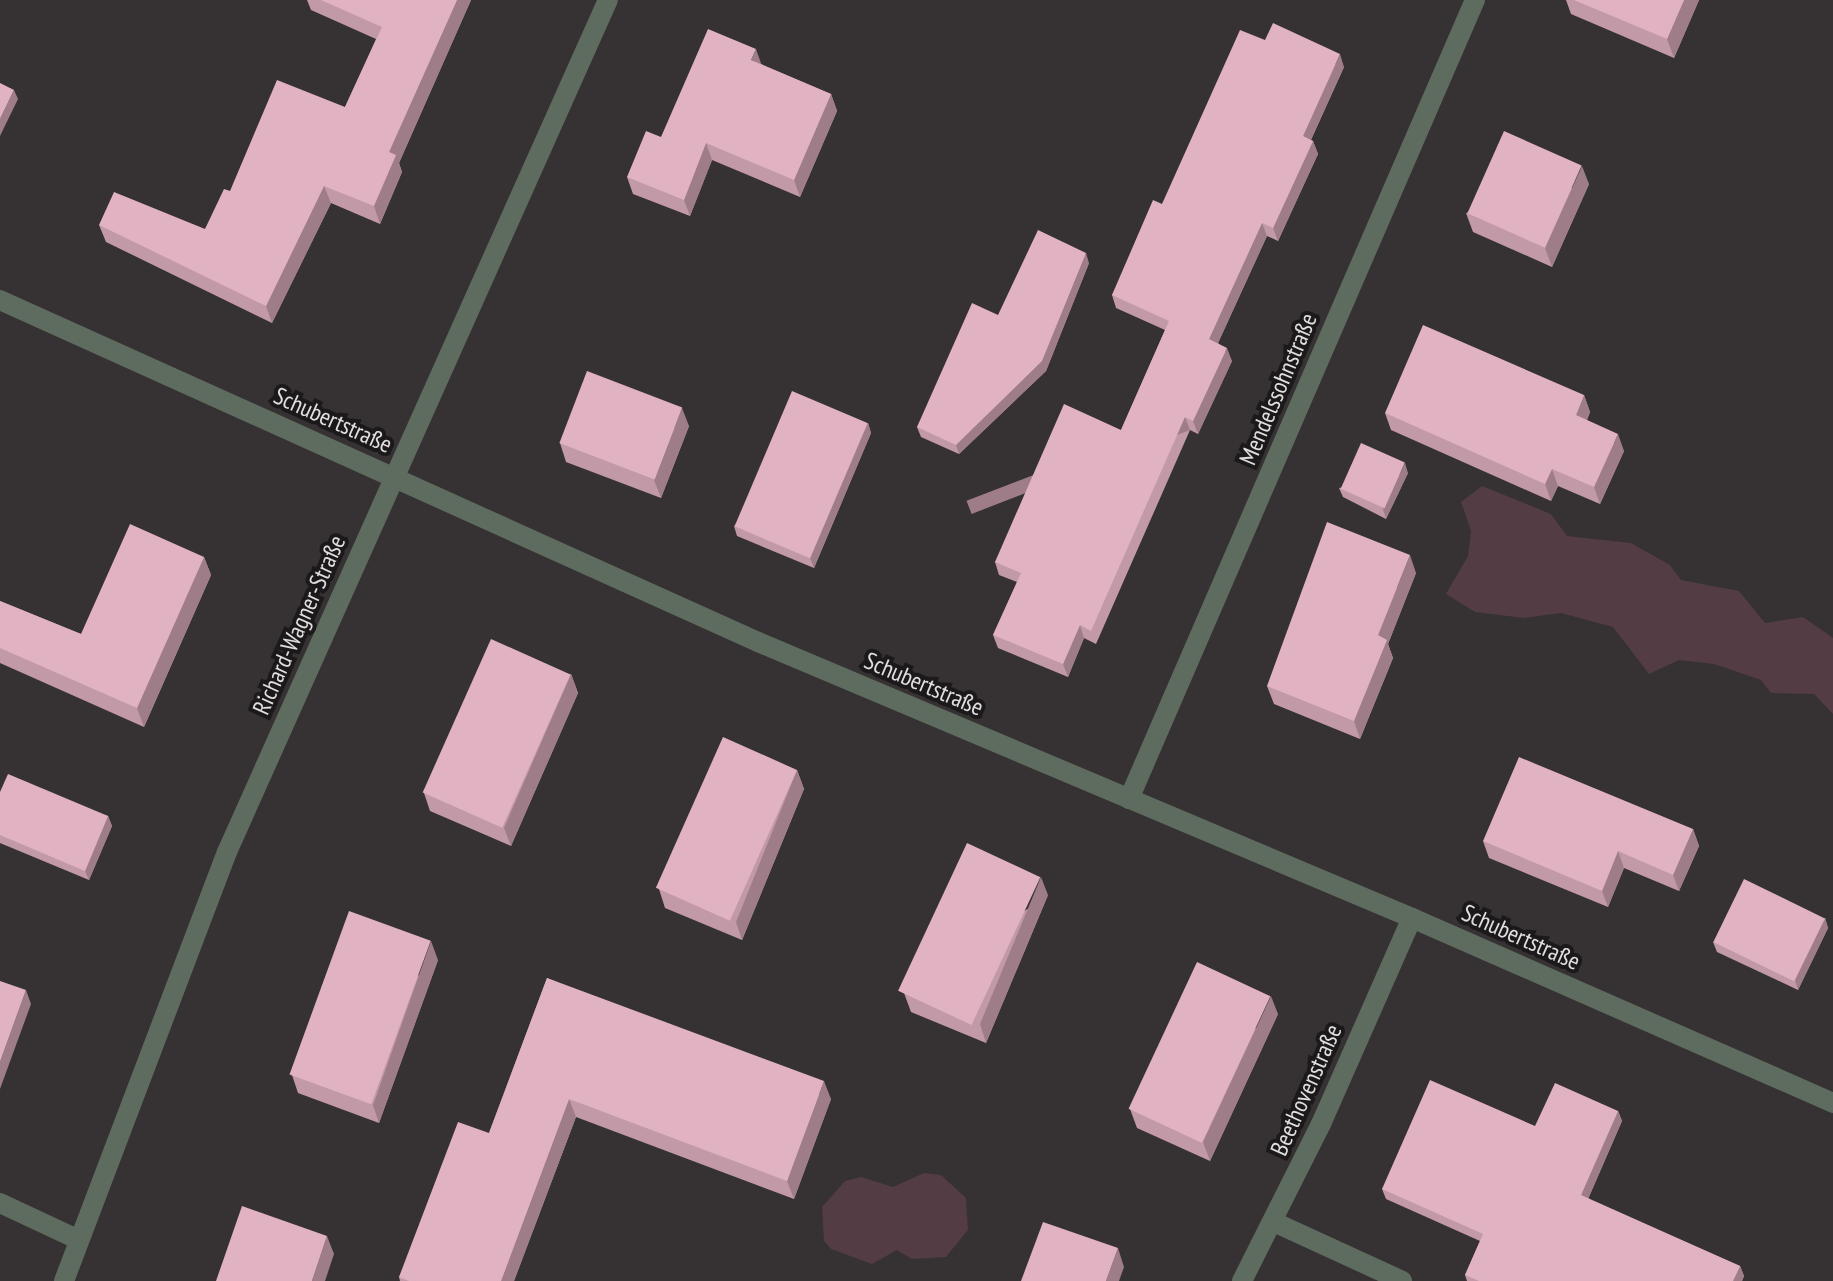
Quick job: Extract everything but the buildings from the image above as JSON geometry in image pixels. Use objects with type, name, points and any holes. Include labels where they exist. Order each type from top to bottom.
[{"type":"street","name":"Richard-Wagner-Straße","points":[[64,1281],[77,1239],[227,852],[608,0]]},
{"type":"street","name":"Mendelssohnstraße","points":[[1129,799],[1475,0]]},
{"type":"street","name":"Schubertstraße","points":[[0,300],[758,642],[1412,918],[1833,1103]]},
{"type":"street","name":"Beethovenstraße","points":[[1242,1281],[1274,1222],[1412,918]]},
{"type":"street","points":[[0,1203],[77,1239]]},
{"type":"street","points":[[1274,1222],[1402,1281]]},
{"type":"shaded area","points":[[1482,486],[1551,514],[1567,536],[1631,543],[1670,565],[1681,580],[1739,591],[1765,623],[1803,617],[1833,638],[1833,714],[1814,694],[1771,693],[1761,680],[1714,664],[1679,660],[1649,674],[1613,627],[1561,613],[1524,618],[1475,612],[1446,594],[1468,556],[1471,531],[1461,502]]},
{"type":"shaded area","points":[[924,1173],[941,1175],[966,1198],[968,1230],[946,1257],[912,1259],[897,1250],[872,1264],[831,1249],[824,1241],[822,1207],[845,1181],[861,1177],[893,1187]]}]
